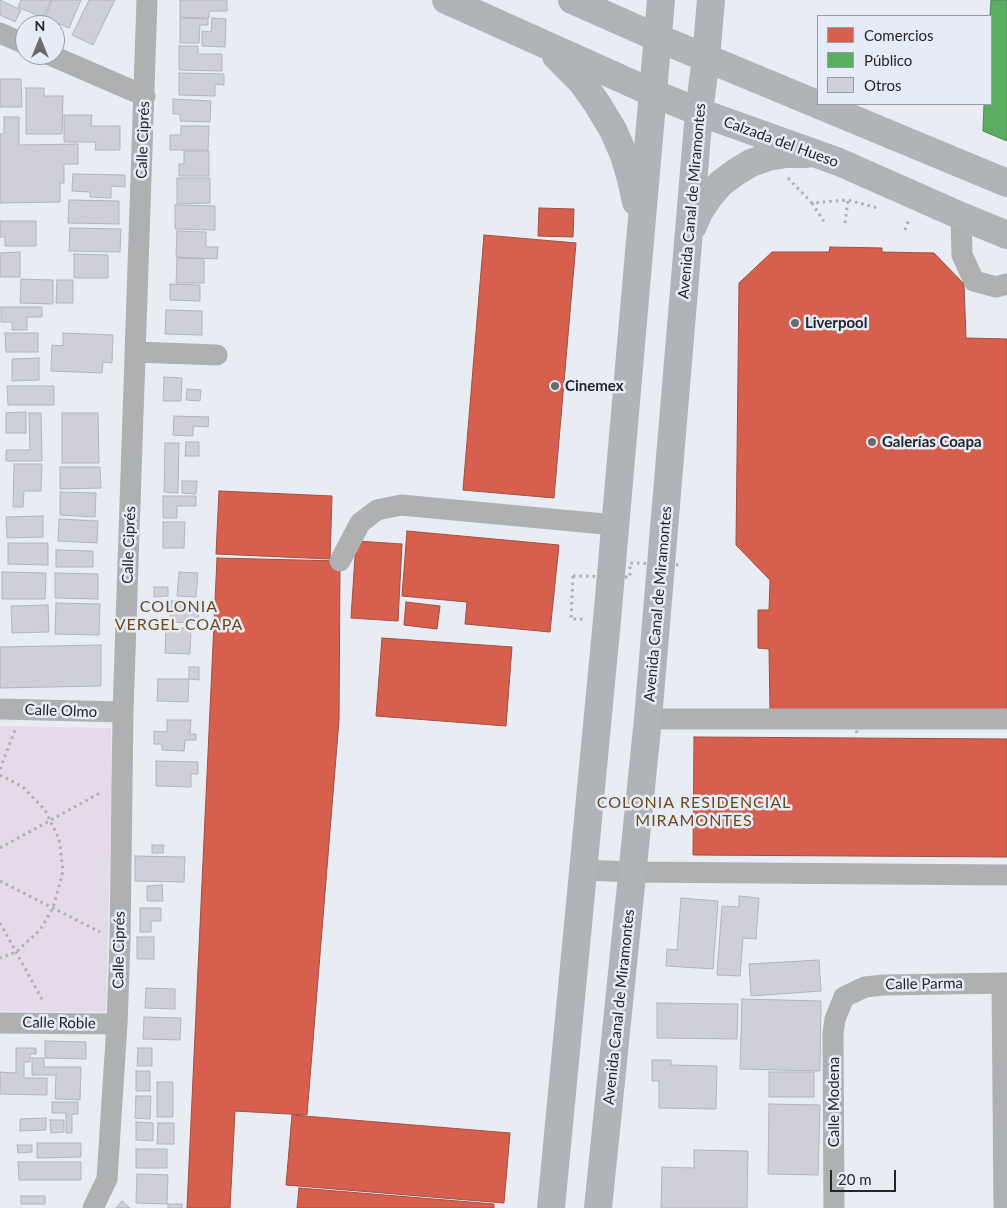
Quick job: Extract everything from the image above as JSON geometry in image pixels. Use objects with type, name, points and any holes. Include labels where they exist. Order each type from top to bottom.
[{"type":"main road","name":"Calzada del Hueso","points":[[446,0],[653,93],[699,112],[839,162],[961,216],[1007,234]]},
{"type":"main road","points":[[572,0],[817,104]]},
{"type":"main road","points":[[550,1208],[615,525],[661,0]]},
{"type":"main road","name":"Avenida Canal de Miramontes","points":[[598,1208],[648,719],[699,112],[711,0]]},
{"type":"main road","points":[[537,41],[581,81],[613,130],[624,154],[637,205],[638,258]]},
{"type":"main road","points":[[819,105],[1007,183]]},
{"type":"main road","points":[[688,240],[699,212],[709,197],[721,183],[751,163],[768,157],[786,154],[804,154],[839,162]]},
{"type":"street","name":"Calle Ciprés","points":[[93,1208],[107,1179],[117,1024],[123,712],[148,0]]},
{"type":"street","points":[[0,34],[15,40]]},
{"type":"street","points":[[65,61],[145,96]]},
{"type":"street","points":[[961,216],[962,255],[974,281],[996,287],[1007,284]]},
{"type":"street","points":[[136,352],[217,355]]},
{"type":"street","points":[[340,561],[360,523],[376,510],[400,505],[615,525]]},
{"type":"street","name":"Calle Olmo","points":[[0,709],[123,712]]},
{"type":"street","points":[[648,719],[1007,719]]},
{"type":"street","points":[[583,870],[1007,875]]},
{"type":"street","points":[[1004,1208],[1005,983]]},
{"type":"street","name":"Calle Parma","points":[[844,997],[865,987],[883,984],[1005,983]]},
{"type":"street","name":"Calle Modena","points":[[834,1208],[833,1034],[835,1019],[844,997]]},
{"type":"street","name":"Calle Roble","points":[[0,1023],[117,1024]]},
{"type":"path","points":[[787,178],[812,203],[826,224]]},
{"type":"path","points":[[812,203],[848,200],[883,209]]},
{"type":"path","points":[[844,224],[848,200]]},
{"type":"path","points":[[906,230],[909,216]]},
{"type":"path","points":[[571,619],[572,576],[630,577],[630,563],[682,564]]},
{"type":"path","points":[[0,769],[23,709]]},
{"type":"path","points":[[856,711],[857,738]]},
{"type":"path","points":[[0,775],[23,787],[45,810],[59,839],[63,871],[53,908],[40,930],[16,952],[0,958]]},
{"type":"path","points":[[0,848],[122,781]]},
{"type":"path","points":[[0,881],[120,942]]},
{"type":"path","points":[[0,923],[55,1023]]},
{"type":"shaded area","points":[[0,726],[111,728],[112,784],[106,1012],[0,1011]]},
{"type":"building: Comercios","points":[[539,208],[574,209],[573,237],[538,236]]},
{"type":"building: Comercios","points":[[484,235],[576,243],[554,498],[463,490]]},
{"type":"building: Comercios","name":"Galerías Coapa","points":[[830,247],[882,248],[882,252],[934,253],[964,284],[966,338],[1007,339],[1007,711],[770,711],[769,649],[758,648],[758,610],[769,610],[770,580],[736,545],[739,283],[772,252],[829,252]]},
{"type":"building: Comercios","points":[[219,491],[332,496],[330,559],[216,554]]},
{"type":"building: Comercios","points":[[407,531],[559,545],[550,632],[465,624],[467,602],[402,596]]},
{"type":"building: Comercios","points":[[356,541],[402,544],[398,621],[351,618]]},
{"type":"building: Comercios","points":[[217,558],[340,561],[339,720],[307,1115],[235,1111],[230,1208],[187,1208]]},
{"type":"building: Comercios","points":[[406,602],[440,606],[437,629],[404,625]]},
{"type":"building: Comercios","points":[[382,638],[512,647],[506,726],[376,716]]},
{"type":"building: Comercios","points":[[694,737],[1007,739],[1007,857],[693,855]]},
{"type":"building: Comercios","points":[[292,1115],[510,1133],[504,1203],[286,1185]]},
{"type":"building: Comercios","points":[[299,1188],[494,1204],[494,1208],[297,1208]]},
{"type":"building: Público","points":[[991,0],[1007,0],[1007,141],[983,131],[984,105],[992,105],[992,15],[990,15]]},
{"type":"building: Otros","points":[[0,0],[21,10],[18,15],[15,15],[15,22],[0,15]]},
{"type":"building: Otros","points":[[21,0],[51,0],[44,15],[36,15],[18,7]]},
{"type":"building: Otros","points":[[52,0],[81,0],[69,28],[65,26],[65,15],[46,15]]},
{"type":"building: Otros","points":[[89,0],[115,0],[93,45],[72,35]]},
{"type":"building: Otros","points":[[180,0],[227,0],[227,11],[209,11],[209,18],[180,17]]},
{"type":"building: Otros","points":[[180,18],[208,19],[208,25],[200,25],[199,43],[180,43]]},
{"type":"building: Otros","points":[[212,18],[226,19],[225,47],[202,46],[202,31],[211,32]]},
{"type":"building: Otros","points":[[179,46],[198,46],[198,54],[222,54],[222,71],[179,70]]},
{"type":"building: Otros","points":[[179,73],[224,74],[224,85],[215,84],[215,96],[179,95]]},
{"type":"building: Otros","points":[[0,79],[21,79],[22,107],[0,107]]},
{"type":"building: Otros","points":[[26,88],[44,88],[44,96],[63,96],[62,134],[26,134]]},
{"type":"building: Otros","points":[[173,99],[211,101],[210,122],[180,121],[180,114],[173,114]]},
{"type":"building: Otros","points":[[64,115],[92,115],[91,126],[120,126],[120,150],[95,150],[96,142],[64,142]]},
{"type":"building: Otros","points":[[4,117],[19,117],[19,145],[78,144],[78,164],[64,164],[64,183],[60,183],[60,202],[0,203],[0,134],[4,134]]},
{"type":"building: Otros","points":[[181,126],[209,126],[208,150],[170,150],[170,135],[181,135]]},
{"type":"building: Otros","points":[[184,151],[209,151],[209,176],[179,176],[179,164],[184,164]]},
{"type":"building: Otros","points":[[73,174],[125,175],[125,187],[111,186],[111,198],[90,197],[90,192],[72,191]]},
{"type":"building: Otros","points":[[177,178],[210,178],[210,203],[177,204]]},
{"type":"building: Otros","points":[[69,200],[119,201],[119,224],[68,223]]},
{"type":"building: Otros","points":[[175,205],[215,206],[215,230],[175,229]]},
{"type":"building: Otros","points":[[0,221],[36,221],[36,246],[5,246],[5,237],[0,237]]},
{"type":"building: Otros","points":[[70,228],[121,229],[120,252],[69,251]]},
{"type":"building: Otros","points":[[177,231],[206,232],[206,247],[218,247],[217,259],[176,257]]},
{"type":"building: Otros","points":[[20,252],[20,277],[0,277],[0,253]]},
{"type":"building: Otros","points":[[74,254],[108,255],[108,278],[74,278]]},
{"type":"building: Otros","points":[[177,258],[204,259],[204,283],[176,283]]},
{"type":"building: Otros","points":[[21,279],[53,280],[53,304],[20,303]]},
{"type":"building: Otros","points":[[57,280],[73,280],[73,303],[56,303]]},
{"type":"building: Otros","points":[[170,284],[200,285],[200,301],[170,300]]},
{"type":"building: Otros","points":[[1,307],[42,307],[42,317],[27,317],[27,330],[12,330],[12,322],[1,322]]},
{"type":"building: Otros","points":[[166,310],[202,311],[202,335],[165,334]]},
{"type":"building: Otros","points":[[5,333],[38,333],[38,352],[6,352]]},
{"type":"building: Otros","points":[[63,333],[113,335],[112,363],[103,362],[102,373],[51,371],[52,345],[63,346]]},
{"type":"building: Otros","points":[[39,358],[39,380],[12,381],[12,359]]},
{"type":"building: Otros","points":[[164,377],[182,378],[181,401],[163,401]]},
{"type":"building: Otros","points":[[7,386],[54,386],[54,405],[8,405]]},
{"type":"building: Otros","points":[[187,389],[201,390],[200,401],[186,400]]},
{"type":"building: Otros","points":[[26,412],[26,433],[6,433],[6,413]]},
{"type":"building: Otros","points":[[29,413],[41,413],[42,461],[6,461],[6,450],[30,450]]},
{"type":"building: Otros","points":[[62,413],[98,413],[99,463],[62,463]]},
{"type":"building: Otros","points":[[174,416],[209,417],[208,427],[193,426],[193,436],[173,435]]},
{"type":"building: Otros","points":[[186,442],[199,442],[199,456],[185,456]]},
{"type":"building: Otros","points":[[165,443],[179,443],[178,493],[164,492]]},
{"type":"building: Otros","points":[[14,464],[42,464],[41,491],[24,491],[23,507],[13,507]]},
{"type":"building: Otros","points":[[60,467],[100,467],[101,488],[60,489]]},
{"type":"building: Otros","points":[[182,481],[197,481],[196,494],[182,493]]},
{"type":"building: Otros","points":[[60,492],[96,493],[95,517],[60,515]]},
{"type":"building: Otros","points":[[163,496],[196,496],[196,506],[177,506],[177,518],[163,518]]},
{"type":"building: Otros","points":[[43,516],[43,537],[7,538],[6,517]]},
{"type":"building: Otros","points":[[59,519],[98,521],[97,543],[58,541]]},
{"type":"building: Otros","points":[[163,522],[185,522],[184,548],[163,548]]},
{"type":"building: Otros","points":[[8,543],[48,543],[48,565],[8,564]]},
{"type":"building: Otros","points":[[56,550],[93,551],[93,567],[56,567]]},
{"type":"building: Otros","points":[[2,572],[46,573],[45,599],[2,599]]},
{"type":"building: Otros","points":[[179,572],[198,573],[196,597],[177,596]]},
{"type":"building: Otros","points":[[55,573],[98,574],[98,599],[55,598]]},
{"type":"building: Otros","points":[[154,587],[168,587],[168,596],[154,597]]},
{"type":"building: Otros","points":[[171,601],[199,602],[198,623],[170,622]]},
{"type":"building: Otros","points":[[56,603],[100,604],[99,635],[55,634]]},
{"type":"building: Otros","points":[[48,605],[49,632],[12,633],[11,606]]},
{"type":"building: Otros","points":[[166,628],[191,628],[190,654],[165,653]]},
{"type":"building: Otros","points":[[101,645],[101,686],[0,688],[0,647]]},
{"type":"building: Otros","points":[[189,667],[199,667],[199,680],[189,679]]},
{"type":"building: Otros","points":[[158,679],[189,679],[188,702],[157,701]]},
{"type":"building: Otros","points":[[167,720],[191,720],[190,734],[196,734],[196,740],[185,740],[184,751],[162,750],[162,744],[154,744],[154,731],[167,732]]},
{"type":"building: Otros","points":[[156,761],[198,762],[198,774],[191,774],[191,787],[156,786]]},
{"type":"building: Otros","points":[[152,845],[164,845],[163,853],[152,853]]},
{"type":"building: Otros","points":[[135,856],[185,857],[184,882],[135,881]]},
{"type":"building: Otros","points":[[162,885],[163,901],[147,901],[147,886]]},
{"type":"building: Otros","points":[[739,896],[759,898],[756,939],[743,938],[740,976],[717,975],[722,906],[739,907]]},
{"type":"building: Otros","points":[[681,898],[718,901],[713,969],[666,966],[667,949],[677,950]]},
{"type":"building: Otros","points":[[140,908],[161,908],[161,921],[151,921],[151,932],[140,932]]},
{"type":"building: Otros","points":[[137,937],[154,937],[154,959],[137,959]]},
{"type":"building: Otros","points":[[819,960],[821,991],[751,996],[749,964]]},
{"type":"building: Otros","points":[[146,988],[175,989],[175,1009],[145,1008]]},
{"type":"building: Otros","points":[[742,999],[821,1001],[820,1071],[740,1069]]},
{"type":"building: Otros","points":[[657,1003],[738,1004],[737,1039],[657,1038]]},
{"type":"building: Otros","points":[[144,1017],[181,1018],[180,1040],[143,1039]]},
{"type":"building: Otros","points":[[45,1041],[86,1042],[86,1059],[45,1058]]},
{"type":"building: Otros","points":[[16,1048],[36,1048],[36,1054],[30,1054],[30,1062],[24,1062],[24,1078],[47,1078],[47,1095],[0,1094],[0,1072],[16,1073]]},
{"type":"building: Otros","points":[[138,1048],[152,1048],[152,1066],[137,1066]]},
{"type":"building: Otros","points":[[32,1058],[44,1058],[44,1067],[81,1067],[80,1100],[55,1099],[56,1075],[32,1075]]},
{"type":"building: Otros","points":[[652,1060],[671,1060],[671,1065],[717,1066],[716,1109],[659,1108],[659,1081],[652,1081]]},
{"type":"building: Otros","points":[[136,1071],[150,1071],[150,1091],[136,1091]]},
{"type":"building: Otros","points":[[769,1072],[814,1072],[814,1097],[769,1097]]},
{"type":"building: Otros","points":[[157,1082],[173,1082],[173,1117],[157,1117]]},
{"type":"building: Otros","points":[[136,1096],[151,1096],[150,1119],[135,1118]]},
{"type":"building: Otros","points":[[52,1102],[78,1102],[78,1114],[72,1114],[72,1133],[66,1133],[66,1113],[52,1113]]},
{"type":"building: Otros","points":[[769,1104],[820,1105],[818,1175],[768,1174]]},
{"type":"building: Otros","points":[[46,1118],[46,1130],[20,1131],[20,1119]]},
{"type":"building: Otros","points":[[50,1120],[64,1120],[64,1132],[51,1133]]},
{"type":"building: Otros","points":[[136,1122],[153,1123],[153,1141],[136,1140]]},
{"type":"building: Otros","points":[[158,1123],[174,1123],[174,1144],[157,1144]]},
{"type":"building: Otros","points":[[37,1143],[81,1143],[81,1157],[37,1158]]},
{"type":"building: Otros","points":[[17,1145],[32,1145],[32,1152],[18,1153]]},
{"type":"building: Otros","points":[[136,1149],[167,1149],[167,1168],[136,1168]]},
{"type":"building: Otros","points":[[694,1150],[748,1151],[747,1208],[661,1208],[662,1167],[694,1168]]},
{"type":"building: Otros","points":[[18,1162],[81,1162],[81,1180],[19,1180]]},
{"type":"building: Otros","points":[[137,1174],[168,1175],[167,1204],[136,1203]]},
{"type":"building: Otros","points":[[21,1196],[45,1196],[45,1204],[21,1204]]},
{"type":"building: Otros","points":[[122,1201],[130,1208],[116,1208]]},
{"type":"building: Otros","points":[[168,1204],[182,1204],[182,1208],[168,1208]]},
{"type":"place","name":"Liverpool","points":[[795,323]]},
{"type":"place","name":"Cinemex","points":[[555,386]]},
{"type":"place","name":"Galerías Coapa","points":[[872,442]]},
{"type":"district","name":"COLONIA VERGEL COAPA","points":[[179,616]]},
{"type":"district","name":"COLONIA RESIDENCIAL MIRAMONTES","points":[[694,812]]}]
